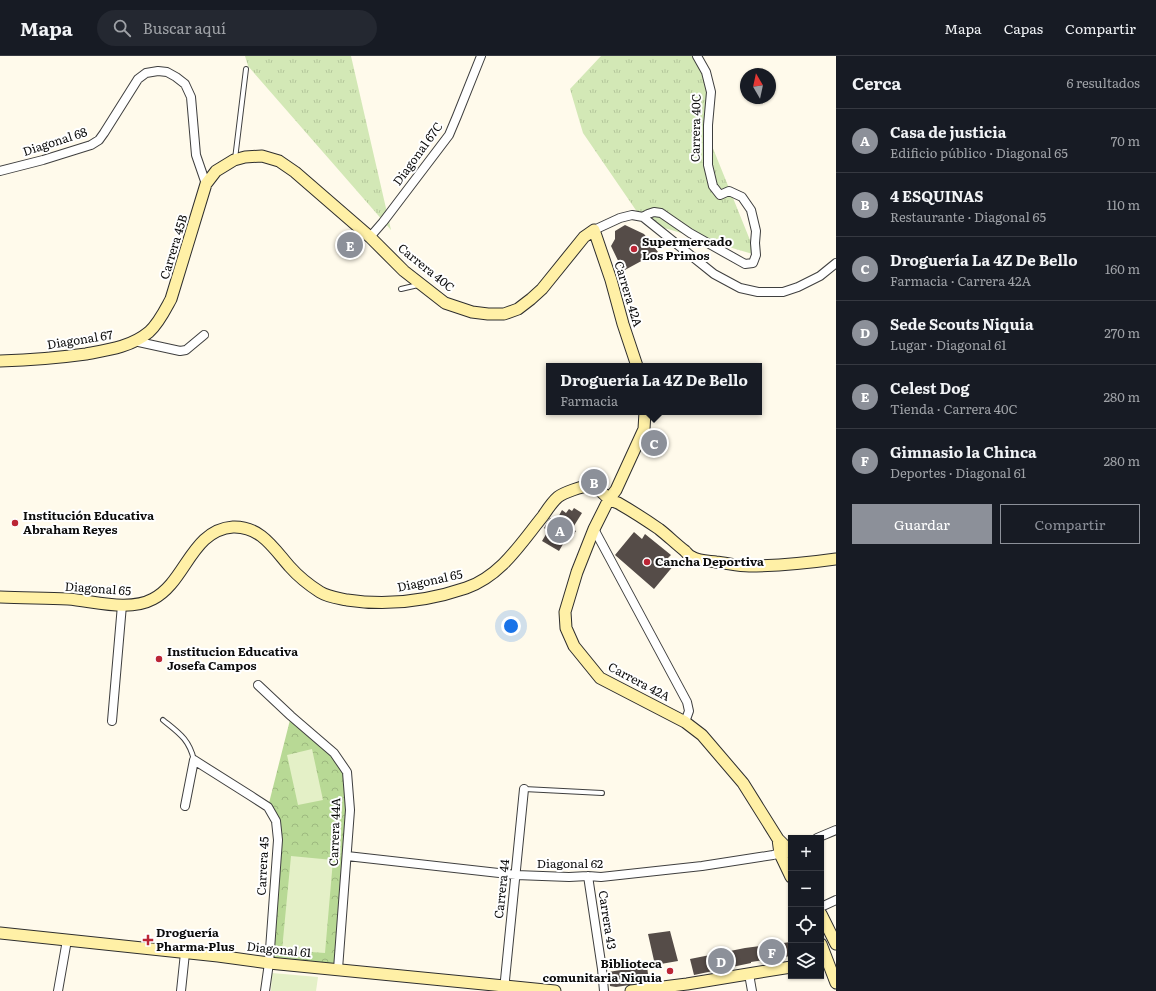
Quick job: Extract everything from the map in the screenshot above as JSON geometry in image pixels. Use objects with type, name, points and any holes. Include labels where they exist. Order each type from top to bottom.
[{"type":"street","name":"Diagonal 67C","points":[[370,236],[383,222],[449,135],[481,56]]},
{"type":"street","name":"Carrera 40C","points":[[234,160],[245,157],[262,156],[279,161],[295,172],[370,236],[404,270],[445,303],[472,312],[504,314],[518,309],[542,289],[584,237],[594,230],[620,218],[632,215],[643,217],[654,212],[661,213],[690,233],[744,264],[753,263],[756,254],[756,231],[751,210],[742,197],[729,190],[720,195],[713,186],[708,165],[708,124],[711,92],[706,72],[696,56]]},
{"type":"street","name":"Diagonal 68","points":[[0,171],[43,160],[91,145],[99,140],[138,79],[146,73],[158,71],[167,72],[185,84],[191,97],[196,155],[206,184]]},
{"type":"street","name":"Carrera 45B","points":[[134,341],[149,331],[162,316],[171,299],[206,184],[216,171],[234,160]]},
{"type":"street","points":[[643,217],[714,274],[740,288],[758,292],[783,292],[820,276],[836,263]]},
{"type":"street","name":"Carrera 42A","points":[[594,230],[636,363]]},
{"type":"street","points":[[134,341],[180,351],[186,350],[204,335]]},
{"type":"street","name":"Diagonal 67","points":[[0,361],[60,358],[122,347],[134,341]]},
{"type":"street","name":"Carrera 42A","points":[[645,415],[644,429],[616,490],[609,499],[594,529],[577,572],[565,612],[566,628],[574,646],[600,678],[685,722],[702,735],[743,783],[778,839],[788,852]]},
{"type":"street","name":"Diagonal 65","points":[[0,597],[70,599],[122,605],[137,605],[152,600],[165,592],[173,583],[197,547],[217,531],[232,527],[246,528],[257,532],[292,569],[321,593],[336,598],[359,602],[410,602],[439,596],[466,588],[489,577],[519,547],[558,497],[574,489],[590,486],[602,491],[609,499],[659,530],[693,558],[748,566],[805,563],[836,559]]},
{"type":"street","points":[[594,529],[687,702],[689,711],[685,722]]},
{"type":"street","points":[[112,721],[122,605]]},
{"type":"street","name":"Carrera 44A","points":[[258,685],[334,753],[347,772],[350,810],[338,969]]},
{"type":"street","points":[[185,806],[194,760]]},
{"type":"street","name":"Carrera 45","points":[[194,760],[268,807],[276,821],[278,840],[269,963],[265,991]]},
{"type":"street","name":"Carrera 44","points":[[505,988],[524,789]]},
{"type":"street","points":[[824,835],[836,830]]},
{"type":"street","name":"Diagonal 62","points":[[347,856],[516,875],[601,877],[702,866],[788,852]]},
{"type":"street","name":"Carrera 43","points":[[588,876],[604,991]]},
{"type":"street","points":[[824,906],[836,900]]},
{"type":"street","points":[[824,920],[836,944]]},
{"type":"street","name":"Diagonal 61","points":[[0,933],[505,988],[555,991]]},
{"type":"street","points":[[58,991],[67,940]]},
{"type":"street","points":[[824,952],[836,984]]},
{"type":"street","points":[[180,991],[185,953]]},
{"type":"street","points":[[631,991],[687,987],[788,968]]},
{"type":"street","points":[[749,974],[752,991]]},
{"type":"lane","points":[[234,160],[246,68]]},
{"type":"lane","points":[[401,289],[422,284]]},
{"type":"lane","points":[[163,720],[187,742],[194,760]]},
{"type":"lane","points":[[524,789],[602,793]]},
{"type":"green space","points":[[245,56],[351,56],[391,230],[248,66]]},
{"type":"green space","points":[[601,56],[693,56],[711,92],[708,136],[756,255],[644,222],[583,133],[570,89]]},
{"type":"green space","points":[[291,716],[347,772],[350,810],[338,969],[269,963],[278,840],[268,807]]},
{"type":"green space","points":[[312,749],[323,800],[298,805],[287,755]]},
{"type":"green space","points":[[291,856],[333,860],[325,953],[282,950]]},
{"type":"green space","points":[[272,973],[318,977],[316,991],[271,991]]},
{"type":"building","name":"Supermercado Los Primos","points":[[625,225],[644,234],[658,252],[623,271],[611,246],[615,239],[615,231]]},
{"type":"building","points":[[574,508],[582,513],[572,529],[576,531],[570,541],[566,539],[559,551],[542,541],[548,531],[544,528],[550,518],[556,521],[562,510],[566,513],[569,509],[572,511]]},
{"type":"building","name":"Cancha Deportiva","points":[[634,532],[642,539],[645,534],[671,555],[667,559],[674,565],[654,589],[615,555]]},
{"type":"building","points":[[670,931],[678,961],[655,965],[648,934]]},
{"type":"building","points":[[788,942],[788,956],[751,962],[694,975],[690,959],[745,948]]},
{"type":"building","points":[[647,966],[649,982],[616,987],[610,986],[608,972]]},
{"type":"place","name":"Celest Dog","points":[[350,245]]},
{"type":"place","name":"Supermercado Los Primos","points":[[634,249]]},
{"type":"place","name":"Droguería La 4Z De Bello","points":[[654,443]]},
{"type":"place","name":"4 ESQUINAS","points":[[594,482]]},
{"type":"place","name":"Institución Educativa Abraham Reyes","points":[[15,523]]},
{"type":"place","name":"Casa de justicia","points":[[560,530]]},
{"type":"place","name":"Cancha Deportiva","points":[[647,562]]},
{"type":"place","name":"Institucion Educativa Josefa Campos","points":[[159,659]]},
{"type":"place","name":"Droguería Pharma-Plus","points":[[148,940]]},
{"type":"place","name":"Gimnasio la Chinca","points":[[772,952]]},
{"type":"place","name":"Sede Scouts Niquia","points":[[721,961]]},
{"type":"place","name":"Biblioteca comunitaria Niquia","points":[[670,971]]}]
